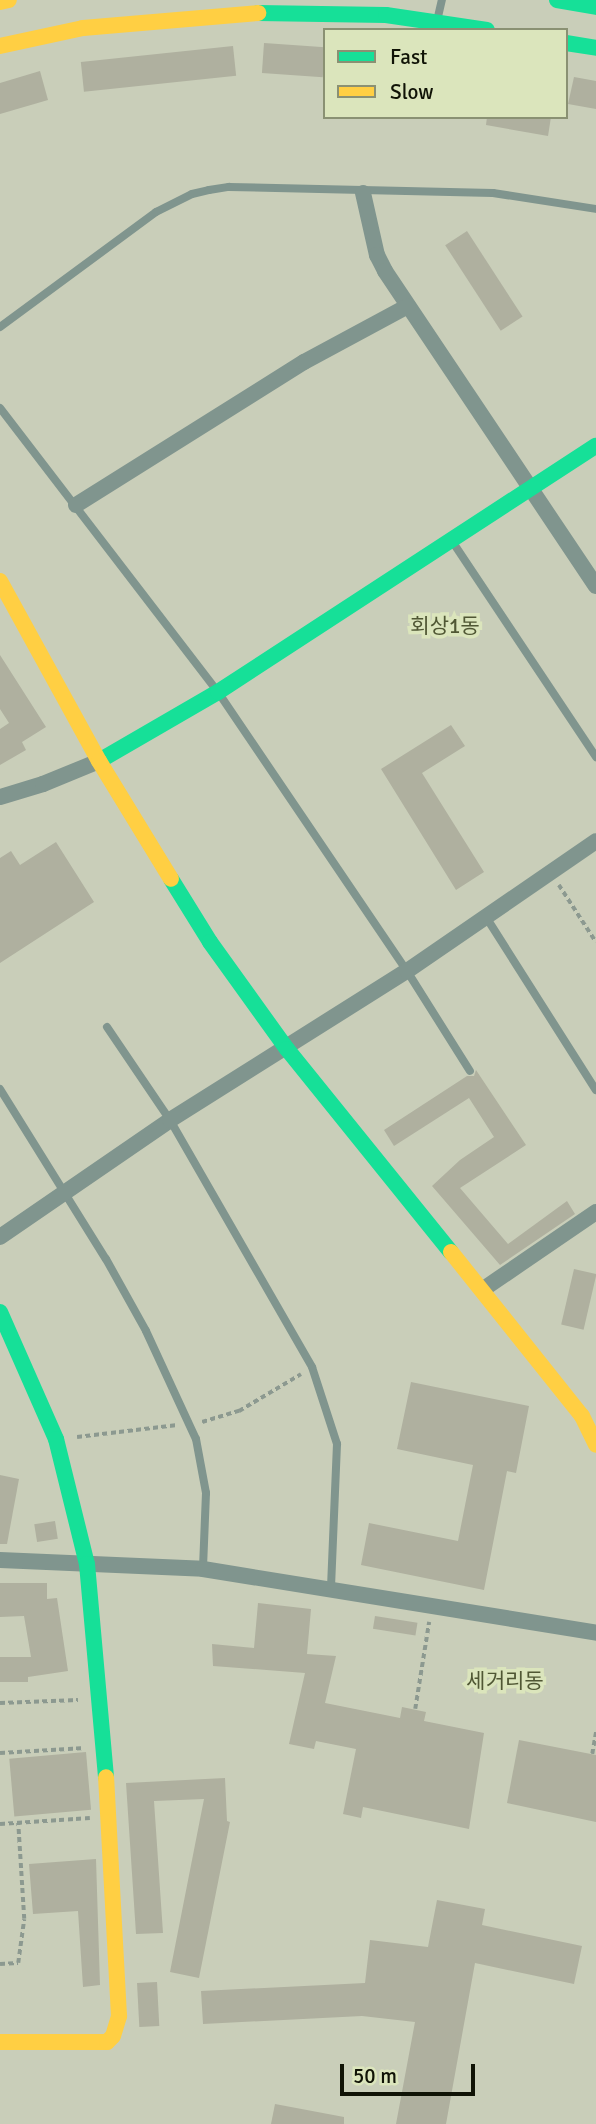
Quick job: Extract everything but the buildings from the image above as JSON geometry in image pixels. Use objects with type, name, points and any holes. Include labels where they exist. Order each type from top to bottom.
[{"type":"street","points":[[0,2],[9,0]]},
{"type":"street","points":[[557,0],[596,7]]},
{"type":"street","points":[[0,46],[83,28],[264,12],[386,15],[474,28]]},
{"type":"street","points":[[568,43],[596,48]]},
{"type":"street","points":[[363,193],[377,255],[408,306],[596,586]]},
{"type":"street","points":[[76,505],[304,362],[408,306]]},
{"type":"street","points":[[0,797],[43,785],[99,761],[218,692],[596,446]]},
{"type":"street","points":[[0,581],[99,761],[180,897],[287,1049],[592,1426],[596,1445]]},
{"type":"street","points":[[0,1237],[170,1120],[287,1049],[407,971],[596,841]]},
{"type":"street","points":[[482,1290],[596,1212]]},
{"type":"street","points":[[0,1312],[56,1439],[87,1564],[109,1816],[119,2016],[113,2036],[107,2042],[0,2042]]},
{"type":"street","points":[[0,1560],[203,1569],[596,1633]]},
{"type":"lane","points":[[437,22],[442,0]]},
{"type":"lane","points":[[0,327],[156,212],[192,194],[229,187],[363,193],[493,193],[596,209]]},
{"type":"lane","points":[[0,408],[218,692],[407,971],[470,1071]]},
{"type":"lane","points":[[452,541],[596,757]]},
{"type":"lane","points":[[486,917],[534,997],[596,1090]]},
{"type":"lane","points":[[107,1027],[170,1120],[312,1367],[337,1444],[331,1589]]},
{"type":"lane","points":[[0,1089],[67,1192],[146,1331],[196,1439],[206,1493],[203,1569]]},
{"type":"path","points":[[550,872],[596,942]]},
{"type":"path","points":[[415,1709],[432,1605]]},
{"type":"path","points":[[0,1703],[99,1700]]},
{"type":"path","points":[[592,1755],[596,1731]]},
{"type":"path","points":[[0,1753],[104,1746]]},
{"type":"path","points":[[0,1824],[109,1816]]},
{"type":"path","points":[[0,1964],[18,1963],[23,1930],[25,1901],[18,1823]]},
{"type":"traffic: fast","points":[[557,0],[596,7]]},
{"type":"traffic: fast","points":[[258,13],[386,15],[474,28]]},
{"type":"traffic: fast","points":[[568,43],[596,48]]},
{"type":"traffic: fast","points":[[99,761],[218,692],[596,446]]},
{"type":"traffic: fast","points":[[171,879],[210,942],[287,1049],[451,1252]]},
{"type":"traffic: fast","points":[[0,1312],[56,1439],[87,1564],[106,1777]]},
{"type":"traffic: slow","points":[[0,2],[9,0]]},
{"type":"traffic: slow","points":[[0,46],[83,28],[258,13]]},
{"type":"traffic: slow","points":[[0,581],[99,761],[171,879]]},
{"type":"traffic: slow","points":[[451,1252],[582,1416],[596,1445]]},
{"type":"traffic: slow","points":[[0,2042],[107,2042],[113,2036],[119,2016],[106,1777]]},
{"type":"district","name":"회상1동","points":[[445,626]]},
{"type":"district","name":"세거리동","points":[[505,1681]]}]
